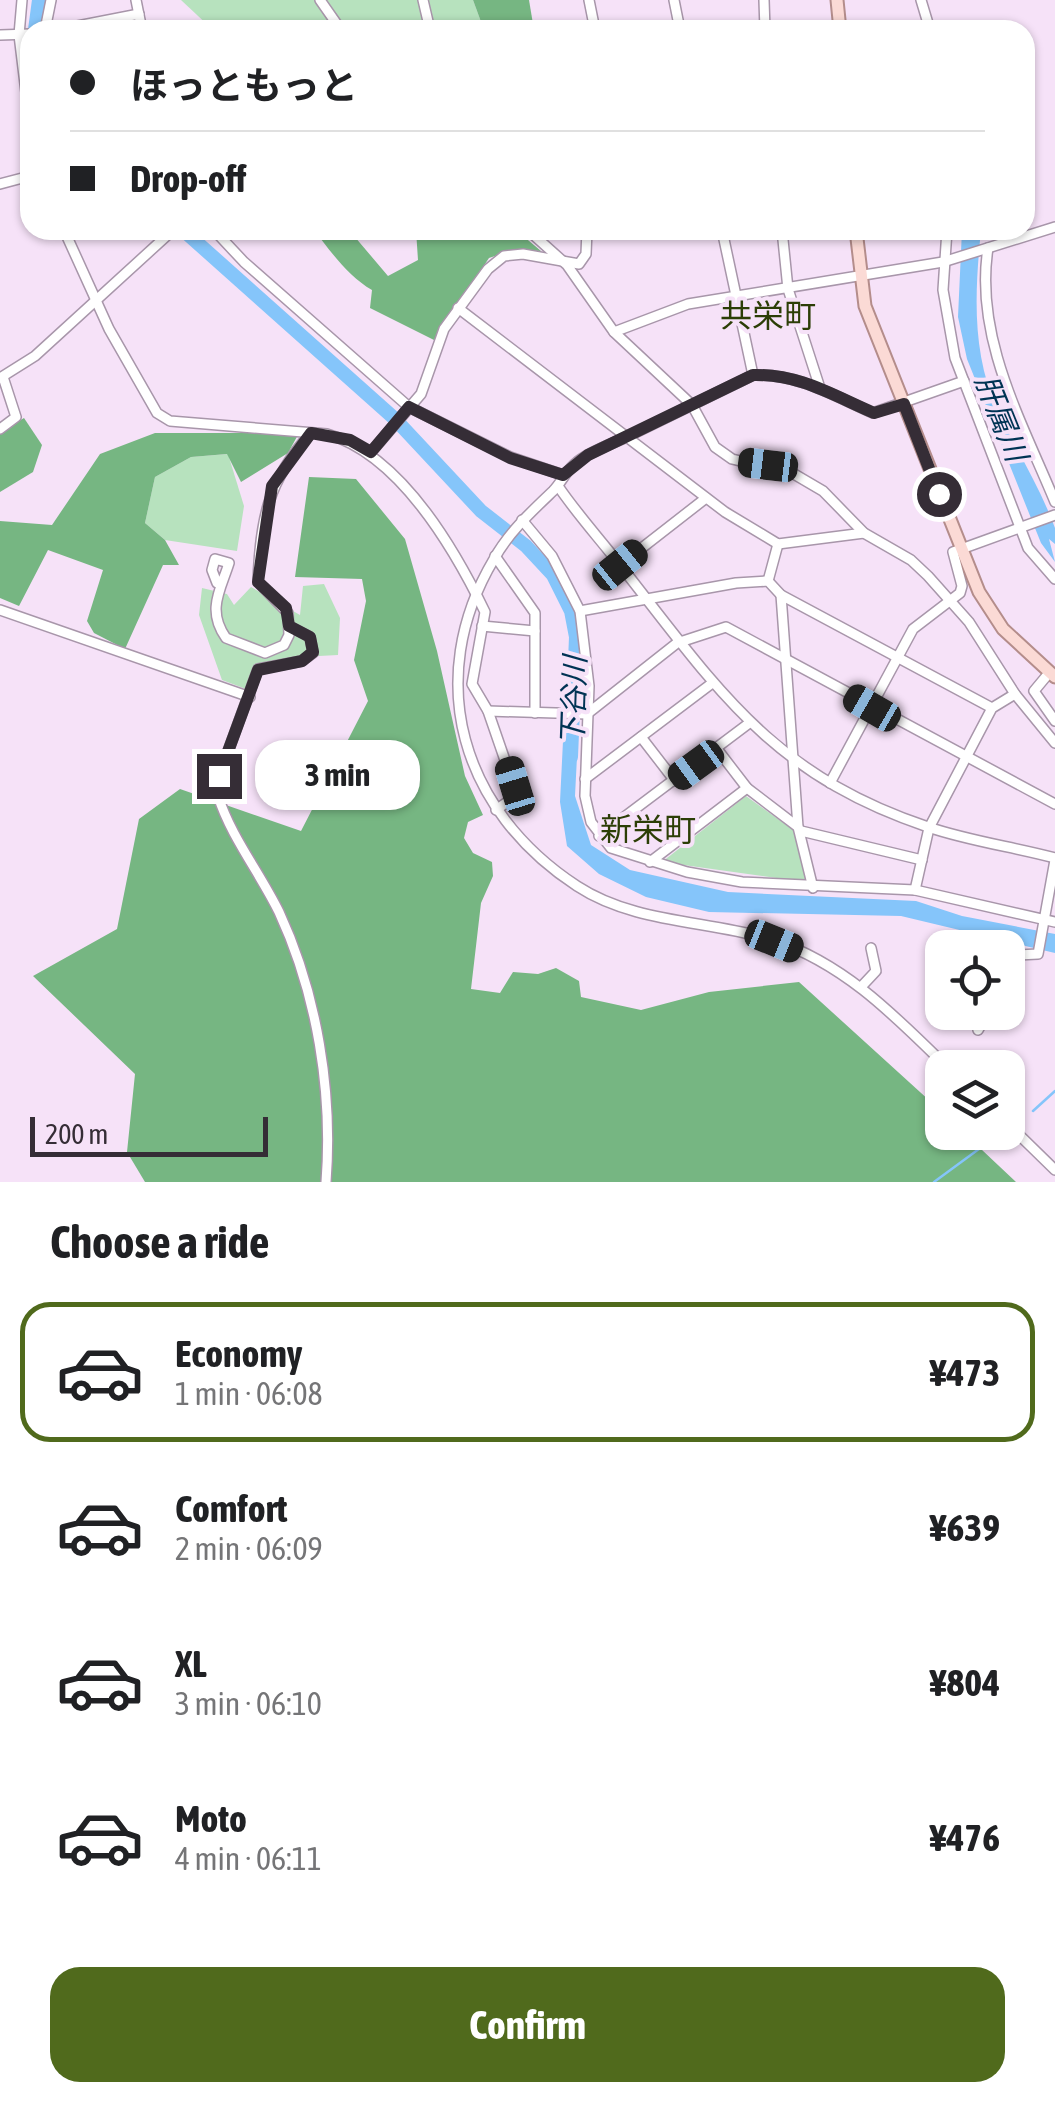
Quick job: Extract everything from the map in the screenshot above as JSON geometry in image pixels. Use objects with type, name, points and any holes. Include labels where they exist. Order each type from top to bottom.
[{"type":"main road","points":[[857,240],[865,306],[979,592],[1003,629],[1052,675]]},
{"type":"street","points":[[136,0],[140,20]]},
{"type":"street","points":[[118,20],[139,14]]},
{"type":"street","points":[[69,240],[96,301],[157,414],[170,421],[350,440],[371,452],[413,495],[486,612],[472,684],[488,711],[516,795],[496,810]]},
{"type":"street","points":[[0,429],[16,417],[2,378],[35,356],[164,240]]},
{"type":"street","points":[[223,240],[406,411],[510,458],[563,475]]},
{"type":"street","points":[[539,240],[567,265],[614,332],[692,404],[715,447],[732,459],[794,474],[822,491],[864,532],[911,560],[952,601],[1015,694],[1055,743]]},
{"type":"street","points":[[371,452],[421,394],[444,330],[458,308],[504,256],[523,254],[567,265],[582,260],[586,240]]},
{"type":"street","points":[[724,240],[753,375]]},
{"type":"street","points":[[783,240],[788,290],[818,385]]},
{"type":"street","points":[[946,240],[946,313],[964,380],[1028,548],[1055,580]]},
{"type":"street","points":[[614,332],[688,304],[945,262],[1014,240]]},
{"type":"street","points":[[986,249],[984,285],[992,337],[1055,502]]},
{"type":"street","points":[[458,308],[706,498],[778,544],[864,532]]},
{"type":"street","points":[[929,1050],[832,965],[774,941],[639,912],[600,899],[552,867],[496,810],[470,758],[457,695],[457,658],[476,595],[495,556],[576,462],[753,375],[776,375],[818,385],[874,413],[964,380]]},
{"type":"street","points":[[217,583],[220,631],[236,646],[265,653],[278,650],[289,635],[286,608],[258,582],[259,553],[272,486],[311,433]]},
{"type":"street","points":[[558,486],[711,684],[748,724],[792,760],[830,783],[929,828],[1055,859],[1038,954],[1025,955]]},
{"type":"street","points":[[620,565],[706,498]]},
{"type":"street","points":[[830,783],[913,629],[952,601],[962,586],[953,552],[1055,515]]},
{"type":"street","points":[[519,524],[552,556],[580,612],[589,686],[585,779],[590,822],[611,848],[650,862],[742,882],[915,890],[1055,922]]},
{"type":"street","points":[[768,581],[778,544]]},
{"type":"street","points":[[495,556],[535,613],[535,713]]},
{"type":"street","points":[[580,612],[644,598],[768,581]]},
{"type":"street","points":[[768,581],[781,595],[992,708]]},
{"type":"street","points":[[781,595],[799,830],[813,888]]},
{"type":"street","points":[[0,610],[250,697]]},
{"type":"street","points":[[289,626],[310,637],[313,652],[302,661],[258,670],[219,776],[218,796],[280,915],[310,993],[329,1150],[326,1182]]},
{"type":"street","points":[[482,626],[535,631]]},
{"type":"street","points":[[488,711],[587,714],[677,643],[726,628],[1055,804]]},
{"type":"street","points":[[1052,675],[1034,691],[1055,720]]},
{"type":"street","points":[[585,779],[711,684]]},
{"type":"street","points":[[915,890],[929,828],[992,708],[1015,694]]},
{"type":"street","points":[[599,836],[748,724]]},
{"type":"street","points":[[641,737],[674,780]]},
{"type":"street","points":[[718,749],[747,788],[799,830],[922,860]]},
{"type":"street","points":[[650,862],[747,788]]},
{"type":"street","points":[[861,987],[876,972],[871,948]]},
{"type":"street","points":[[1025,1141],[1055,1170]]},
{"type":"green space","points":[[181,0],[473,0],[480,20],[202,20]]},
{"type":"green space","points":[[473,0],[529,0],[532,20],[480,20]]},
{"type":"green space","points":[[322,240],[357,240],[388,276],[418,260],[417,240],[528,240],[541,251],[513,250],[489,258],[434,340],[370,308],[372,290]]},
{"type":"green space","points":[[24,418],[42,445],[33,472],[0,492],[0,432]]},
{"type":"green space","points":[[155,433],[299,433],[288,453],[241,482],[227,454],[191,457],[155,477],[145,523],[165,540],[179,565],[163,565],[125,649],[94,633],[87,621],[103,570],[48,550],[19,606],[0,598],[0,521],[52,525],[100,454]]},
{"type":"green space","points":[[228,454],[244,506],[237,551],[165,540],[145,523],[155,477],[191,457]]},
{"type":"green space","points":[[309,477],[356,479],[405,539],[437,651],[465,776],[483,815],[468,822],[464,838],[473,853],[492,862],[493,876],[481,903],[471,989],[500,993],[513,972],[538,974],[556,968],[579,981],[581,997],[641,1010],[709,992],[799,982],[925,1097],[925,1150],[982,1150],[1016,1182],[145,1182],[127,1152],[135,1074],[33,976],[117,929],[139,819],[180,789],[301,831],[368,701],[354,660],[366,601],[362,579],[295,577]]},
{"type":"green space","points":[[324,584],[340,618],[338,655],[300,657],[258,669],[246,689],[222,680],[199,615],[202,588],[227,594],[234,605],[251,587],[300,615],[303,586]]},
{"type":"green space","points":[[746,796],[796,832],[806,882],[662,862]]},
{"type":"water","name":"肝属川","points":[[962,240],[980,240],[977,322],[983,367],[998,411],[1055,528],[1055,544],[1049,539],[1055,562],[1041,543],[967,359],[958,317]]},
{"type":"water","points":[[578,737],[575,796],[591,845],[630,870],[728,892],[916,901],[962,916],[1055,934],[1055,953],[1025,946],[1025,930],[959,930],[901,916],[709,912],[646,897],[599,874],[567,846],[560,802],[563,741]]},
{"type":"waterway","name":"下谷川","points":[[36,20],[39,0]]},
{"type":"waterway","name":"下谷川","points":[[194,240],[395,419],[481,511],[526,546],[553,575],[571,611],[576,637],[571,757]]},
{"type":"waterway","points":[[1033,1111],[1055,1091]]},
{"type":"waterway","points":[[934,1182],[978,1150]]},
{"type":"district","name":"共栄町","points":[[768,316]]},
{"type":"district","name":"新栄町","points":[[648,830]]},
{"type":"route","points":[[219,776],[258,670],[302,661],[313,652],[310,637],[289,626],[286,608],[258,582],[259,553],[272,486],[311,433],[350,440],[371,452],[409,407],[510,458],[563,475],[588,455],[753,375],[776,375],[818,385],[874,413],[904,404],[939,494]]}]
